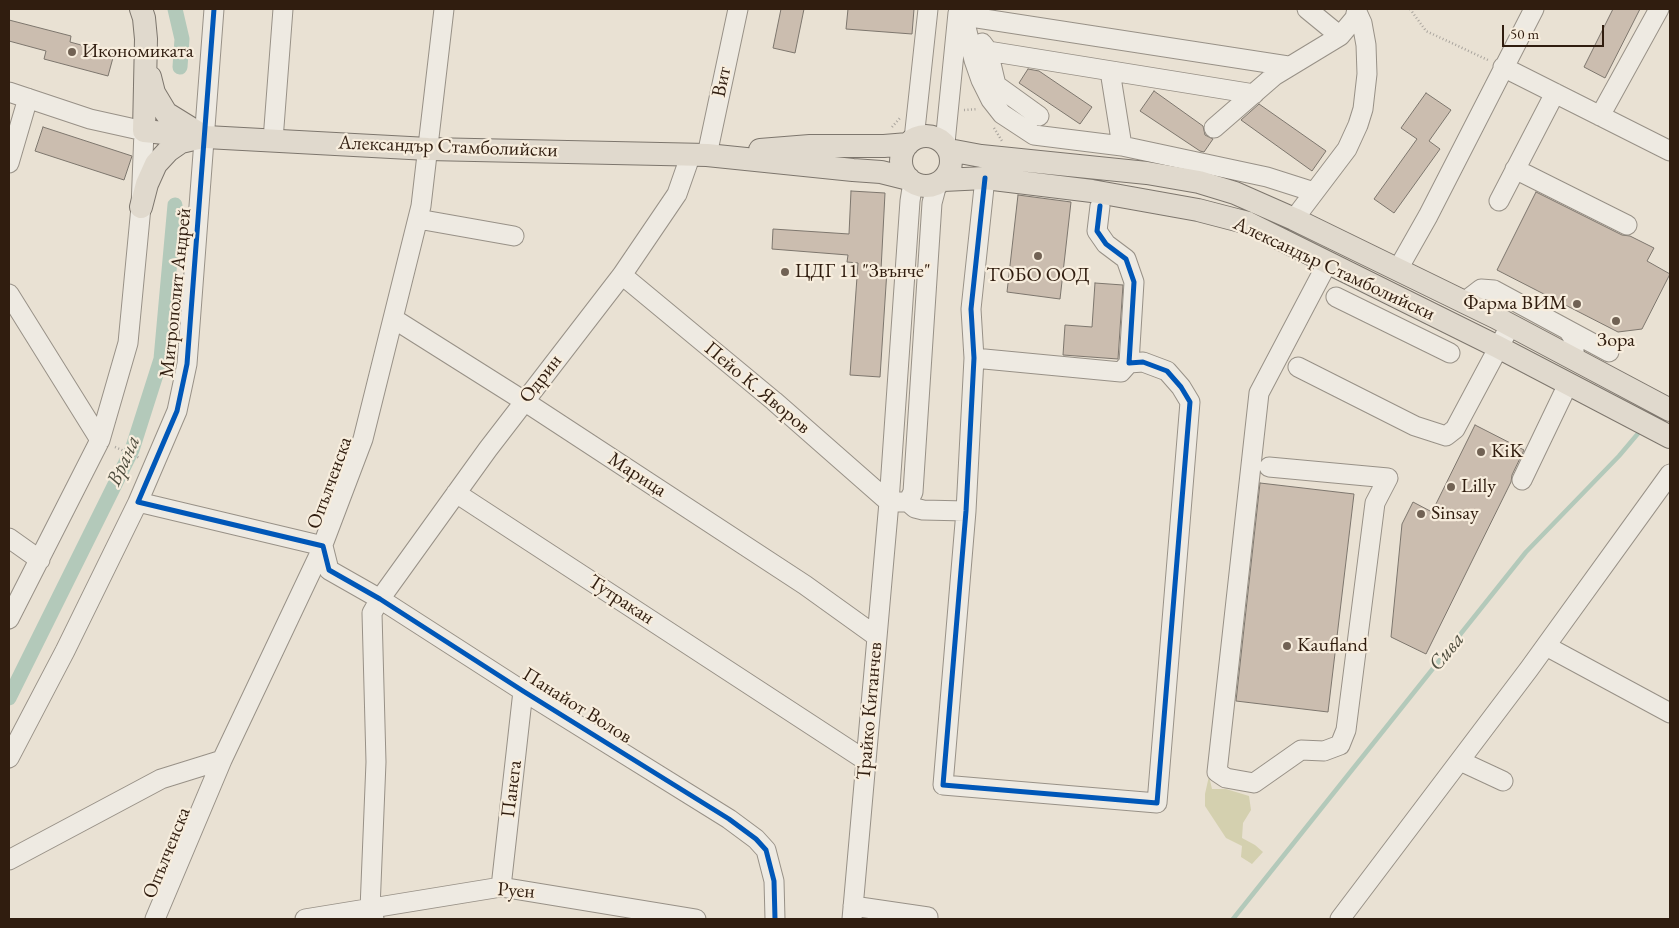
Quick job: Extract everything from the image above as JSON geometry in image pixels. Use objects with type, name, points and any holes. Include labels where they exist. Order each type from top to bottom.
[{"type":"main road","points":[[141,9],[146,39],[144,131],[206,137]]},
{"type":"main road","points":[[146,61],[154,93],[166,113],[206,137]]},
{"type":"main road","name":"Александър Стамболийски","points":[[699,154],[810,146],[884,146],[911,141],[922,136],[930,136],[938,138],[947,147],[981,156],[1147,173],[1199,182],[1235,192],[1398,269],[1670,410]]},
{"type":"main road","points":[[141,207],[147,184],[156,164],[168,151],[181,142],[206,137]]},
{"type":"main road","name":"Александър Стамболийски","points":[[206,137],[428,149],[699,154],[881,172],[911,180],[922,186],[940,182],[985,178],[1092,191],[1198,210],[1248,223],[1498,347],[1669,436]]},
{"type":"main road","points":[[911,141],[903,150],[901,158],[904,173],[911,180]]},
{"type":"main road","points":[[940,182],[951,166],[952,158],[947,147]]},
{"type":"street","name":"Митрополит Андрей","points":[[9,758],[65,651],[138,502],[177,411],[188,364],[214,9]]},
{"type":"street","points":[[273,140],[283,9]]},
{"type":"street","name":"Опълченска","points":[[156,919],[222,760],[323,546],[363,439],[421,206],[444,9]]},
{"type":"street","name":"Вит","points":[[699,154],[738,9]]},
{"type":"street","points":[[911,141],[918,108],[928,9]]},
{"type":"street","points":[[1307,9],[1340,36]]},
{"type":"street","points":[[1398,269],[1428,216],[1534,9]]},
{"type":"street","points":[[1600,116],[1659,9]]},
{"type":"street","points":[[1214,128],[1288,66],[1340,36],[1355,18],[1357,10]]},
{"type":"street","points":[[1294,219],[1347,149],[1363,109],[1367,74],[1366,45],[1362,23],[1357,10]]},
{"type":"street","points":[[960,13],[1288,66]]},
{"type":"street","points":[[960,13],[974,60],[995,116],[1002,114],[1034,135],[1122,146],[1267,177],[1314,192]]},
{"type":"street","points":[[960,13],[988,51],[996,84],[1039,116]]},
{"type":"street","points":[[947,147],[947,110],[960,13]]},
{"type":"street","points":[[988,51],[1254,94]]},
{"type":"street","points":[[1503,67],[1670,151]]},
{"type":"street","points":[[1110,71],[1122,146]]},
{"type":"street","points":[[9,92],[90,119],[144,131],[141,207],[128,343],[105,442],[9,619]]},
{"type":"street","points":[[1499,201],[1555,93]]},
{"type":"street","points":[[9,163],[28,98]]},
{"type":"street","name":"Одрин","points":[[372,914],[376,762],[372,613],[456,493],[524,401],[622,275],[677,194],[699,154]]},
{"type":"street","points":[[1515,169],[1627,225]]},
{"type":"street","points":[[985,178],[971,309],[974,358],[966,512],[943,786],[1157,804],[1190,402],[1181,387],[1167,371],[1143,362],[1129,363]]},
{"type":"street","name":"Трайко Китанчев","points":[[853,913],[876,636],[898,502],[911,180]]},
{"type":"street","name":"Трайко Китанчев","points":[[898,502],[914,492],[932,203],[940,182]]},
{"type":"street","points":[[974,358],[1121,372],[1129,363],[1134,282],[1126,259],[1106,244],[1097,231],[1100,206]]},
{"type":"street","points":[[418,219],[514,236]]},
{"type":"street","points":[[1269,467],[1388,478],[1374,503],[1346,730],[1340,745],[1324,750],[1301,750],[1254,783],[1226,778],[1217,772],[1259,393],[1328,262]]},
{"type":"street","name":"Пейо К. Яворов","points":[[622,275],[898,502]]},
{"type":"street","points":[[1464,302],[1481,289],[1494,290],[1609,352]]},
{"type":"street","points":[[9,294],[105,442]]},
{"type":"street","points":[[1336,297],[1450,353]]},
{"type":"street","name":"Марица","points":[[394,319],[524,401],[805,586],[876,636]]},
{"type":"street","points":[[1298,367],[1415,426],[1446,436],[1455,430],[1510,326]]},
{"type":"street","points":[[1568,330],[1572,336],[1574,360]]},
{"type":"street","points":[[1522,480],[1568,384]]},
{"type":"street","points":[[1340,919],[1546,646],[1670,474]]},
{"type":"street","name":"Тутракан","points":[[456,493],[865,760]]},
{"type":"street","points":[[138,502],[323,546]]},
{"type":"street","points":[[898,502],[923,510],[966,512]]},
{"type":"street","points":[[9,538],[40,560]]},
{"type":"street","name":"Панайот Волов","points":[[323,546],[329,570],[380,599],[523,691],[729,819],[756,839],[766,850],[774,881],[775,919]]},
{"type":"street","points":[[1546,646],[1670,713]]},
{"type":"street","name":"Панега","points":[[500,887],[523,691]]},
{"type":"street","points":[[9,860],[161,780],[222,760]]},
{"type":"street","points":[[1460,761],[1503,781]]},
{"type":"street","name":"Руен","points":[[305,919],[372,914],[500,887],[696,919]]},
{"type":"street","points":[[853,913],[928,917]]},
{"type":"path","points":[[1410,9],[1426,31],[1503,67]]},
{"type":"path","points":[[884,146],[886,134],[909,107],[918,108]]},
{"type":"path","points":[[947,110],[995,116],[1006,159]]},
{"type":"path","points":[[105,442],[147,461]]},
{"type":"shaded area","points":[[1209,776],[1212,789],[1226,789],[1249,796],[1251,810],[1243,823],[1242,838],[1263,852],[1252,864],[1241,857],[1242,846],[1226,838],[1205,806],[1205,794]]},
{"type":"building","points":[[781,9],[804,9],[795,53],[773,48]]},
{"type":"building","points":[[848,9],[914,9],[912,34],[846,29]]},
{"type":"building","points":[[1613,9],[1640,9],[1605,78],[1584,67]]},
{"type":"building","points":[[9,20],[71,36],[70,42],[114,54],[108,76],[44,59],[46,51],[9,41]]},
{"type":"building","points":[[1028,69],[1039,71],[1092,107],[1080,124],[1019,83]]},
{"type":"building","points":[[1154,91],[1203,126],[1205,135],[1213,139],[1204,152],[1140,111]]},
{"type":"building","points":[[1426,93],[1451,110],[1429,141],[1440,149],[1394,213],[1374,199],[1417,139],[1401,128]]},
{"type":"building","points":[[1259,104],[1326,151],[1312,171],[1241,120]]},
{"type":"building","points":[[43,127],[132,156],[124,180],[35,151]]},
{"type":"building","points":[[851,191],[885,193],[881,270],[887,270],[880,377],[850,375],[858,263],[847,262],[848,255],[772,249],[773,229],[849,234]]},
{"type":"building","points":[[1536,192],[1622,235],[1630,236],[1654,248],[1647,261],[1670,274],[1642,329],[1618,332],[1497,270]]},
{"type":"building","name":"ТОБО ООД","points":[[1018,195],[1071,202],[1060,299],[1007,292]]},
{"type":"building","points":[[1095,283],[1123,285],[1118,359],[1063,355],[1065,325],[1092,327]]},
{"type":"building","points":[[1475,425],[1524,450],[1512,475],[1511,482],[1426,654],[1391,637],[1402,524],[1413,502],[1432,512]]},
{"type":"building","name":"Kaufland","points":[[1260,483],[1354,494],[1328,712],[1236,701]]},
{"type":"waterway","name":"Врана","points":[[175,9],[182,39],[180,67]]},
{"type":"waterway","name":"Врана","points":[[9,698],[132,450],[161,359],[175,205]]},
{"type":"waterway","name":"Сива","points":[[1233,919],[1526,552],[1619,456],[1641,430]]},
{"type":"cycle path","points":[[214,9],[187,364],[177,411],[138,502],[323,546],[329,570],[380,599],[523,691],[729,819],[756,839],[766,850],[774,881],[775,919]]},
{"type":"cycle path","points":[[985,178],[971,309],[974,358],[966,511],[943,785],[1157,803],[1190,402],[1181,387],[1167,371],[1143,362],[1129,363],[1134,282],[1126,259],[1106,244],[1097,231],[1100,206]]},
{"type":"place","name":"Икономиката","points":[[72,52]]},
{"type":"place","name":"ТОБО ООД","points":[[1038,256]]},
{"type":"place","name":"ЦДГ 11 \"Звънче\"","points":[[785,272]]},
{"type":"place","name":"Фарма ВИМ","points":[[1577,304]]},
{"type":"place","name":"Зора","points":[[1616,321]]},
{"type":"place","name":"KiK","points":[[1481,452]]},
{"type":"place","name":"Lilly","points":[[1451,487]]},
{"type":"place","name":"Sinsay","points":[[1421,514]]},
{"type":"place","name":"Kaufland","points":[[1287,646]]}]
